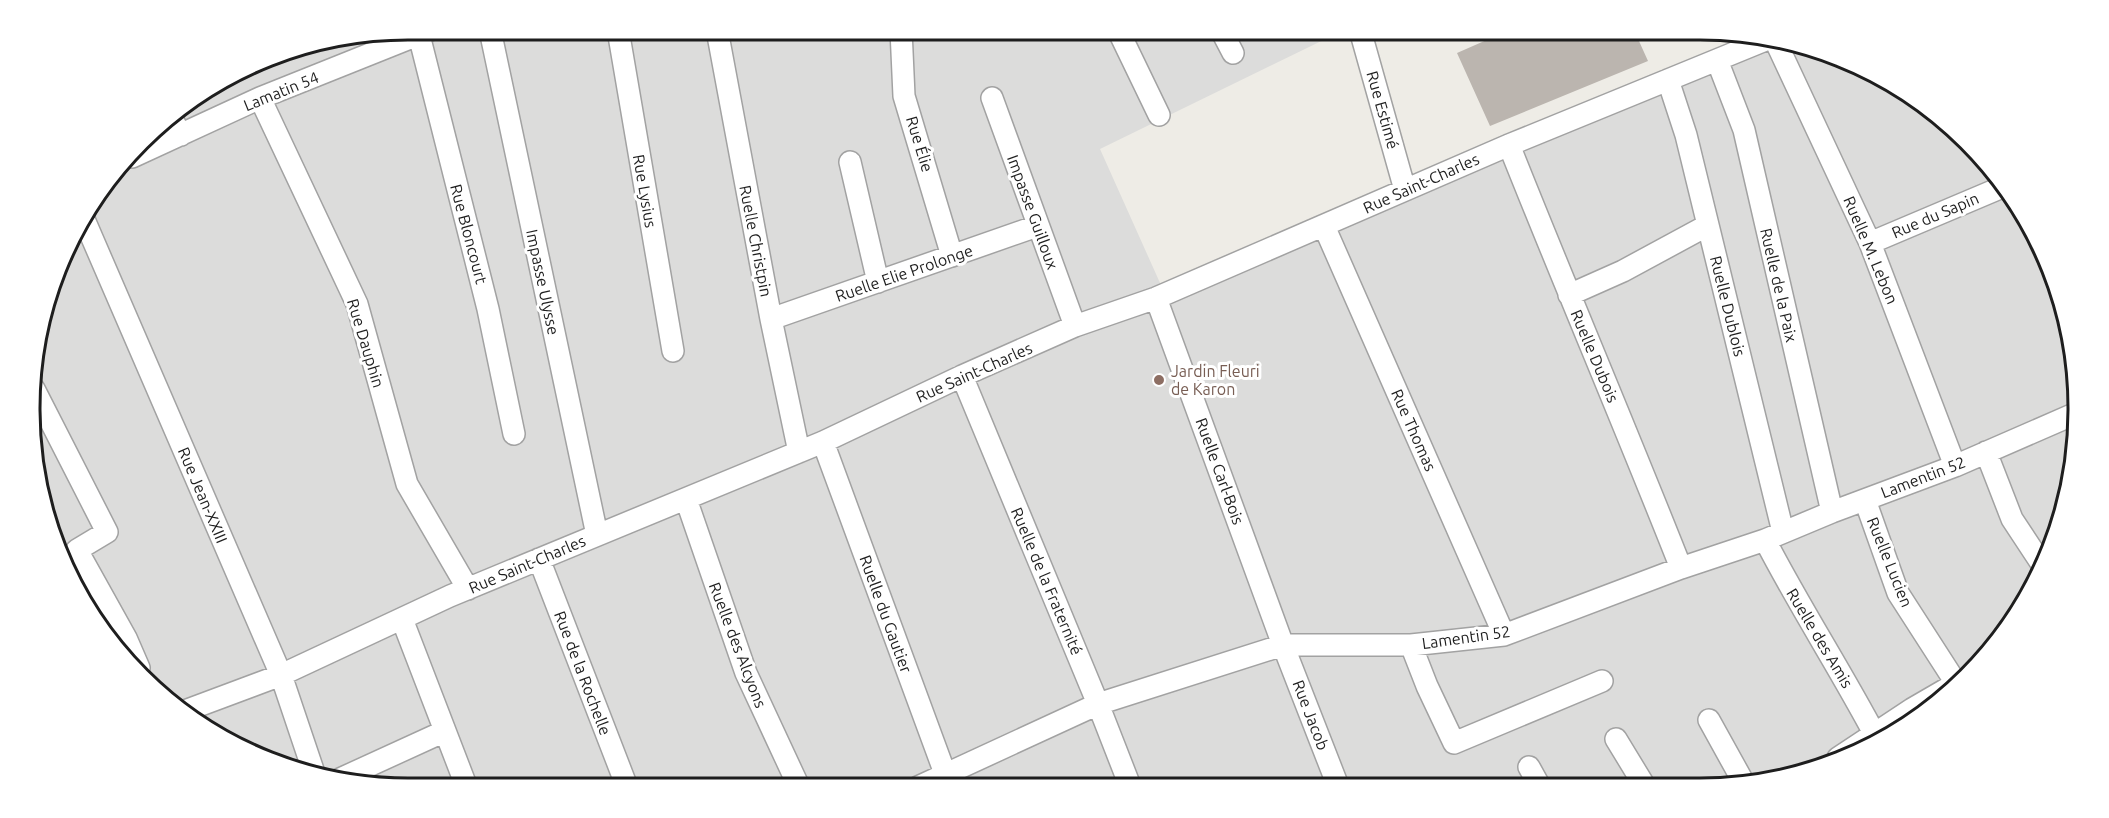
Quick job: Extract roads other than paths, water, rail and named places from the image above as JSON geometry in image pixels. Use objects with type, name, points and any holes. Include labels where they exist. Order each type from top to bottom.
[{"type":"street","name":"Lamatin 54","points":[[160,137],[176,126],[260,98],[402,40]]},
{"type":"street","name":"Rue Bloncourt","points":[[424,40],[488,309],[514,434]]},
{"type":"street","name":"Impasse Ulysse","points":[[492,40],[597,534]]},
{"type":"street","name":"Rue Lysius","points":[[620,40],[673,351]]},
{"type":"street","name":"Ruelle Christpin","points":[[719,40],[771,320],[799,452]]},
{"type":"street","name":"Rue Élie","points":[[901,40],[904,96],[952,256]]},
{"type":"street","points":[[1123,40],[1160,115]]},
{"type":"street","points":[[1226,40],[1233,53]]},
{"type":"street","name":"Rue Estimé","points":[[1363,40],[1405,190]]},
{"type":"street","name":"Rue Saint-Charles","points":[[197,710],[281,675],[468,589],[823,442],[962,376],[1075,326],[1156,298],[1509,145],[1754,45]]},
{"type":"street","name":"Ruelle M. Lebon","points":[[1780,50],[1870,243],[1955,466]]},
{"type":"street","name":"Ruelle de la Paix","points":[[1717,60],[1744,130],[1832,512]]},
{"type":"street","name":"Ruelle Dublois","points":[[1668,80],[1686,135],[1708,225],[1774,536]]},
{"type":"street","name":"Rue Dauphin","points":[[260,98],[357,304],[407,484],[468,589]]},
{"type":"street","name":"Impasse Guilloux","points":[[992,98],[1075,326]]},
{"type":"street","name":"Ruelle Dubois","points":[[1509,145],[1681,568]]},
{"type":"street","points":[[850,162],[878,282]]},
{"type":"street","name":"Rue du Sapin","points":[[1870,243],[1996,190]]},
{"type":"street","points":[[1569,295],[1623,271],[1708,225]]},
{"type":"street","name":"Ruelle Elie Prolonge","points":[[771,320],[1037,226]]},
{"type":"street","name":"Rue Thomas","points":[[1324,226],[1504,635]]},
{"type":"street","name":"Rue Jean-XXIII","points":[[88,229],[281,675],[311,764]]},
{"type":"street","name":"Ruelle Carl-Bois","points":[[1156,298],[1283,645]]},
{"type":"street","name":"Ruelle de la Fraternité","points":[[962,376],[1127,778]]},
{"type":"street","points":[[40,401],[107,532],[77,549],[132,652]]},
{"type":"street","name":"Lamentin 52","points":[[953,778],[1098,704],[1283,645],[1411,645],[1504,635],[1681,568],[1774,536],[1955,466],[2068,417]]},
{"type":"street","name":"Ruelle du Gautier","points":[[823,442],[946,778]]},
{"type":"street","points":[[1986,452],[2012,519],[2037,557]]},
{"type":"street","name":"Ruelle des Alcyons","points":[[686,499],[746,673],[795,778]]},
{"type":"street","name":"Ruelle Lucien","points":[[1866,500],[1898,593],[1955,676]]},
{"type":"street","name":"Ruelle des Amis","points":[[1774,536],[1792,592],[1874,733]]},
{"type":"street","name":"Rue de la Rochelle","points":[[539,559],[623,778]]},
{"type":"street","points":[[402,619],[463,778]]},
{"type":"street","name":"Rue Jacob","points":[[1283,645],[1335,778]]},
{"type":"street","points":[[1411,645],[1426,686],[1454,742],[1602,681]]},
{"type":"street","points":[[1892,723],[1917,706]]},
{"type":"street","points":[[1709,720],[1739,775]]},
{"type":"street","points":[[354,773],[445,731]]},
{"type":"street","points":[[1616,739],[1640,778]]},
{"type":"place","name":"Jardin Fleuri de Karon","points":[[1159,380]]}]
